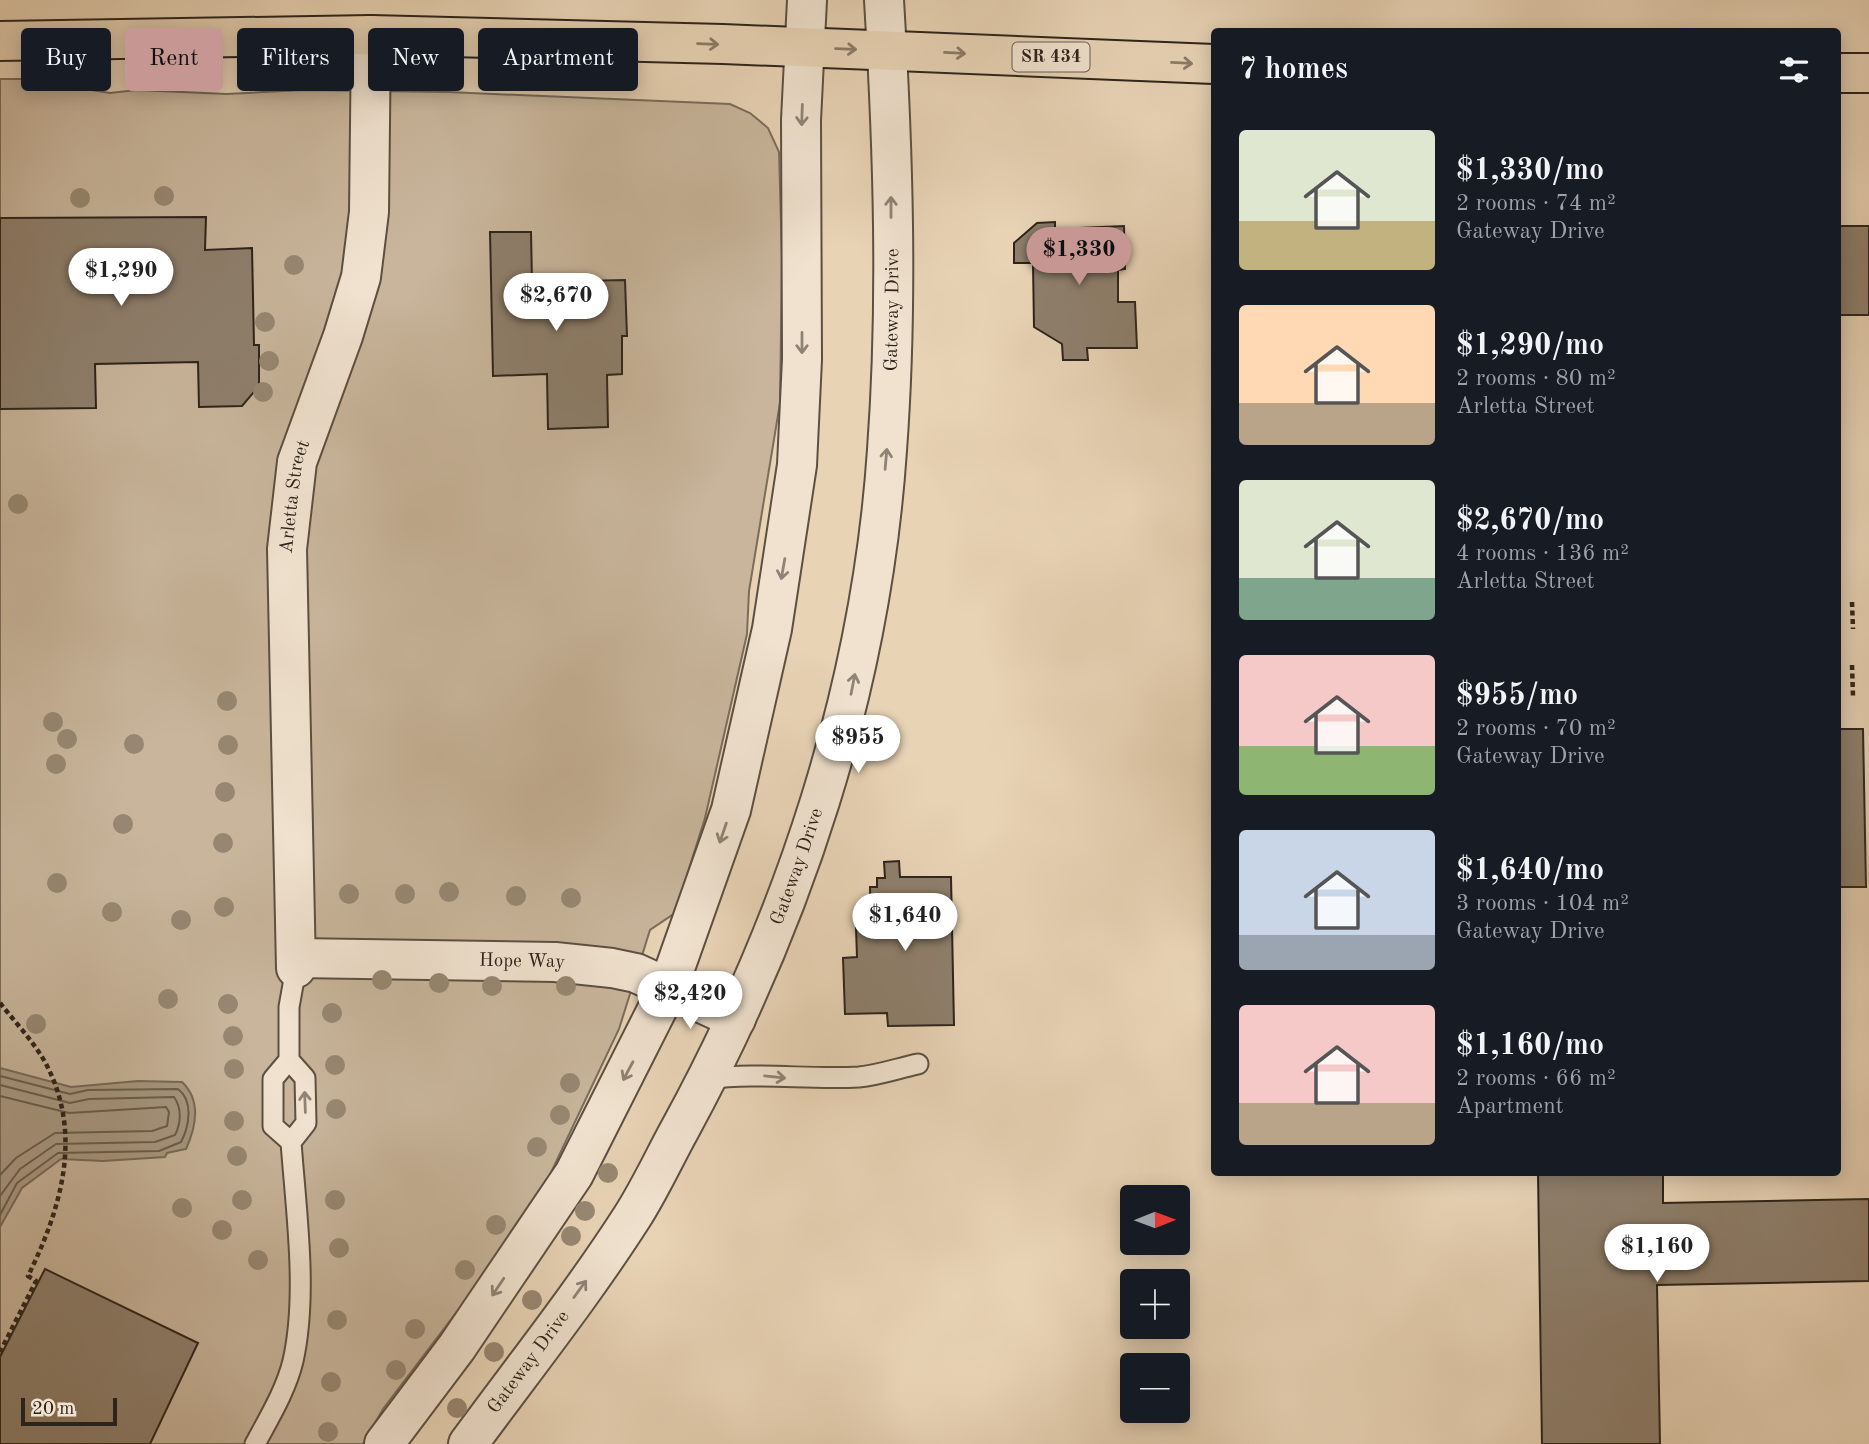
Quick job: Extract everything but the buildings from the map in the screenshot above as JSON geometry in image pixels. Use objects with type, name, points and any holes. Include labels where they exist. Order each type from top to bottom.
[{"type":"main road","name":"SR 434","points":[[0,41],[368,35]]},
{"type":"main road","name":"SR 434","points":[[464,38],[805,47],[1211,64]]},
{"type":"main road","points":[[1841,73],[1869,73]]},
{"type":"street","points":[[384,1444],[457,1347],[574,1174],[668,988],[731,810],[786,549],[801,414],[801,120],[807,0]]},
{"type":"street","name":"Gateway Drive","points":[[468,1444],[632,1217],[708,1079],[803,858],[850,698],[871,579],[887,453],[891,358],[891,128],[884,0]]},
{"type":"street","name":"Arletta Street","points":[[296,963],[287,549],[291,499],[297,462],[344,336],[361,276],[369,212],[370,91]]},
{"type":"street","name":"Hope Way","points":[[296,963],[555,962],[636,973],[736,1019]]},
{"type":"lane","points":[[255,1444],[282,1391],[292,1363],[297,1331],[298,1247],[291,1142],[306,1123],[305,1078],[289,1060],[289,1007],[296,963]]},
{"type":"lane","points":[[289,1060],[272,1079],[273,1126],[291,1142]]},
{"type":"lane","points":[[708,1079],[745,1074],[790,1078],[862,1077],[918,1064]]},
{"type":"path","points":[[1852,602],[1853,629]]},
{"type":"path","points":[[1852,665],[1853,696]]},
{"type":"path","points":[[0,1003],[45,1062],[63,1113],[66,1139],[64,1179],[46,1239]]},
{"type":"path","points":[[0,1352],[36,1281],[27,1276],[46,1239],[62,1189],[66,1130],[52,1077],[24,1030]]},
{"type":"shaded area","points":[[0,79],[21,79],[21,91],[227,94],[285,91],[448,92],[730,104],[750,113],[768,128],[779,152],[782,258],[780,403],[749,591],[747,634],[705,818],[675,913],[650,930],[619,1029],[547,1181],[503,1251],[383,1409],[363,1444],[0,1444]]},
{"type":"water","points":[[0,1068],[71,1087],[138,1081],[182,1082],[195,1106],[190,1141],[186,1149],[167,1153],[165,1157],[103,1161],[61,1159],[22,1188],[0,1227]]}]
